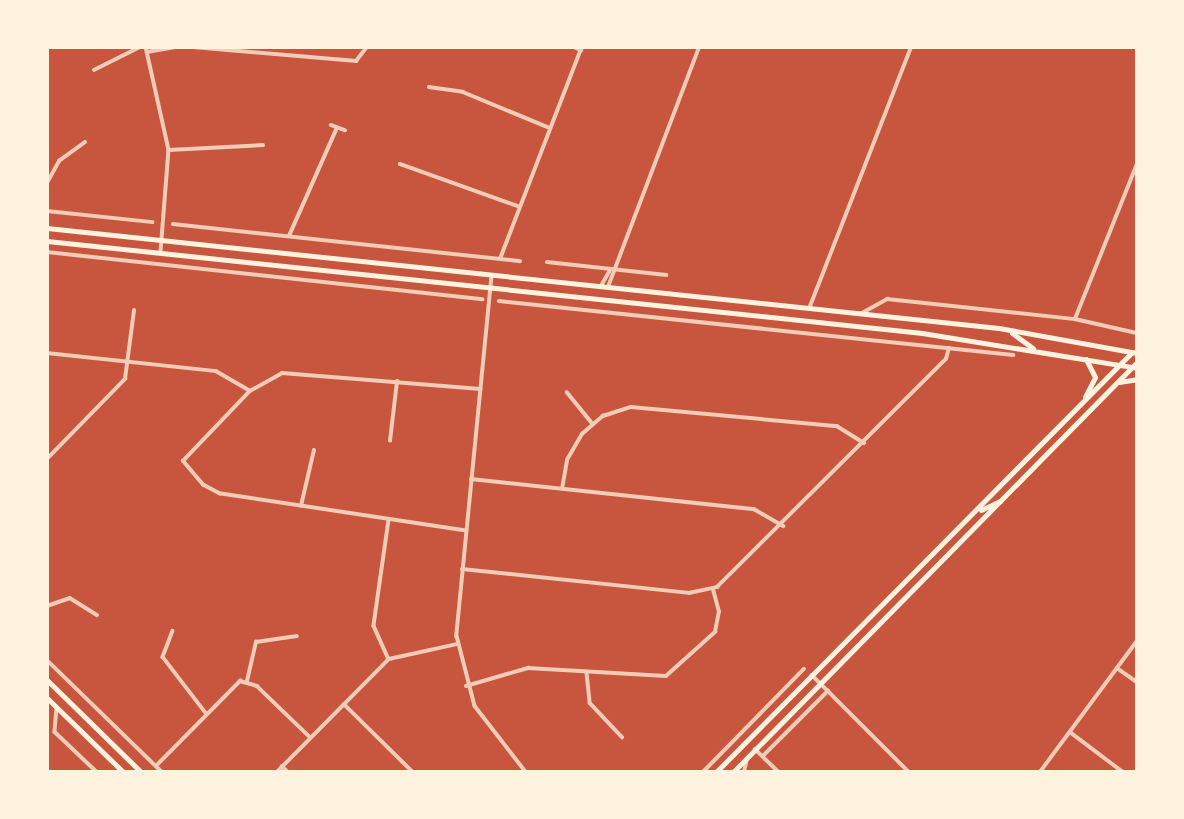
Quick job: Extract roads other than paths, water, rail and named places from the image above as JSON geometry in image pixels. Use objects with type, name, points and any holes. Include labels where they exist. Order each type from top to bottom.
[{"type":"main road","points":[[47,228],[999,328],[1134,353]]},
{"type":"main road","points":[[47,240],[808,321],[1033,348],[1135,366]]},
{"type":"main road","points":[[407,266],[419,279]]},
{"type":"main road","points":[[601,286],[603,299]]},
{"type":"main road","points":[[603,299],[608,287]]},
{"type":"main road","points":[[808,321],[809,310]]},
{"type":"main road","points":[[999,328],[1027,339],[1033,348]]},
{"type":"main road","points":[[716,772],[1082,402],[1134,353]]},
{"type":"main road","points":[[1082,402],[1095,377],[1084,358]]},
{"type":"main road","points":[[733,772],[1135,366]]},
{"type":"main road","points":[[1118,382],[1137,379]]},
{"type":"main road","points":[[1054,432],[1072,429]]},
{"type":"main road","points":[[967,520],[1001,501]]},
{"type":"main road","points":[[868,620],[876,628]]},
{"type":"main road","points":[[845,643],[853,651]]},
{"type":"main road","points":[[47,680],[141,772]]},
{"type":"main road","points":[[47,698],[123,772]]},
{"type":"street","points":[[94,69],[140,47]]},
{"type":"street","points":[[161,252],[169,150],[147,50],[174,47]]},
{"type":"street","points":[[193,47],[309,54],[356,61],[367,47]]},
{"type":"street","points":[[500,259],[518,206],[582,49],[574,47]]},
{"type":"street","points":[[601,286],[610,270],[699,47]]},
{"type":"street","points":[[809,310],[911,47]]},
{"type":"street","points":[[309,54],[310,48]]},
{"type":"street","points":[[429,88],[463,92],[550,128]]},
{"type":"street","points":[[331,125],[336,130],[345,130]]},
{"type":"street","points":[[289,236],[336,130]]},
{"type":"street","points":[[47,183],[59,161],[85,142]]},
{"type":"street","points":[[169,150],[263,145]]},
{"type":"street","points":[[400,163],[518,206]]},
{"type":"street","points":[[1075,319],[1137,164]]},
{"type":"street","points":[[47,211],[152,222]]},
{"type":"street","points":[[173,224],[520,261]]},
{"type":"street","points":[[47,252],[482,299]]},
{"type":"street","points":[[547,262],[666,275]]},
{"type":"street","points":[[608,287],[610,270]]},
{"type":"street","points":[[492,276],[462,569],[457,644],[467,686],[492,735],[526,772]]},
{"type":"street","points":[[438,294],[453,283]]},
{"type":"street","points":[[859,315],[887,299],[1075,319],[1137,333]]},
{"type":"street","points":[[499,301],[1013,355]]},
{"type":"street","points":[[47,458],[124,381],[134,311]]},
{"type":"street","points":[[1134,353],[1137,347]]},
{"type":"street","points":[[462,569],[689,593],[713,589],[783,526],[946,359],[949,348]]},
{"type":"street","points":[[47,353],[216,371],[250,391]]},
{"type":"street","points":[[466,531],[213,492],[185,467],[185,456],[250,391],[296,371],[481,389]]},
{"type":"street","points":[[390,441],[397,381]]},
{"type":"street","points":[[566,392],[592,423]]},
{"type":"street","points":[[562,489],[569,455],[592,423],[620,409],[646,407],[836,426],[864,443]]},
{"type":"street","points":[[301,506],[314,450]]},
{"type":"street","points":[[471,479],[758,509],[783,526]]},
{"type":"street","points":[[389,520],[374,626],[389,659]]},
{"type":"street","points":[[467,686],[528,668],[649,680],[676,671],[715,632],[719,612],[713,589]]},
{"type":"street","points":[[47,607],[70,598],[97,615]]},
{"type":"street","points":[[173,631],[163,656],[206,713]]},
{"type":"street","points":[[247,681],[259,640],[297,636]]},
{"type":"street","points":[[1040,772],[1137,641]]},
{"type":"street","points":[[277,772],[389,659],[457,644]]},
{"type":"street","points":[[47,660],[162,772]]},
{"type":"street","points":[[1117,668],[1137,682]]},
{"type":"street","points":[[703,772],[804,669]]},
{"type":"street","points":[[587,673],[590,704],[622,737]]},
{"type":"street","points":[[797,677],[810,677],[820,683],[909,772]]},
{"type":"street","points":[[156,766],[230,686],[247,681]]},
{"type":"street","points":[[247,681],[310,737]]},
{"type":"street","points":[[763,756],[828,691]]},
{"type":"street","points":[[344,704],[414,772]]},
{"type":"street","points":[[57,708],[55,732],[97,772]]},
{"type":"street","points":[[1070,732],[1123,772]]},
{"type":"street","points":[[755,749],[779,772]]},
{"type":"street","points":[[744,772],[748,757]]},
{"type":"street","points":[[282,766],[288,772]]}]
